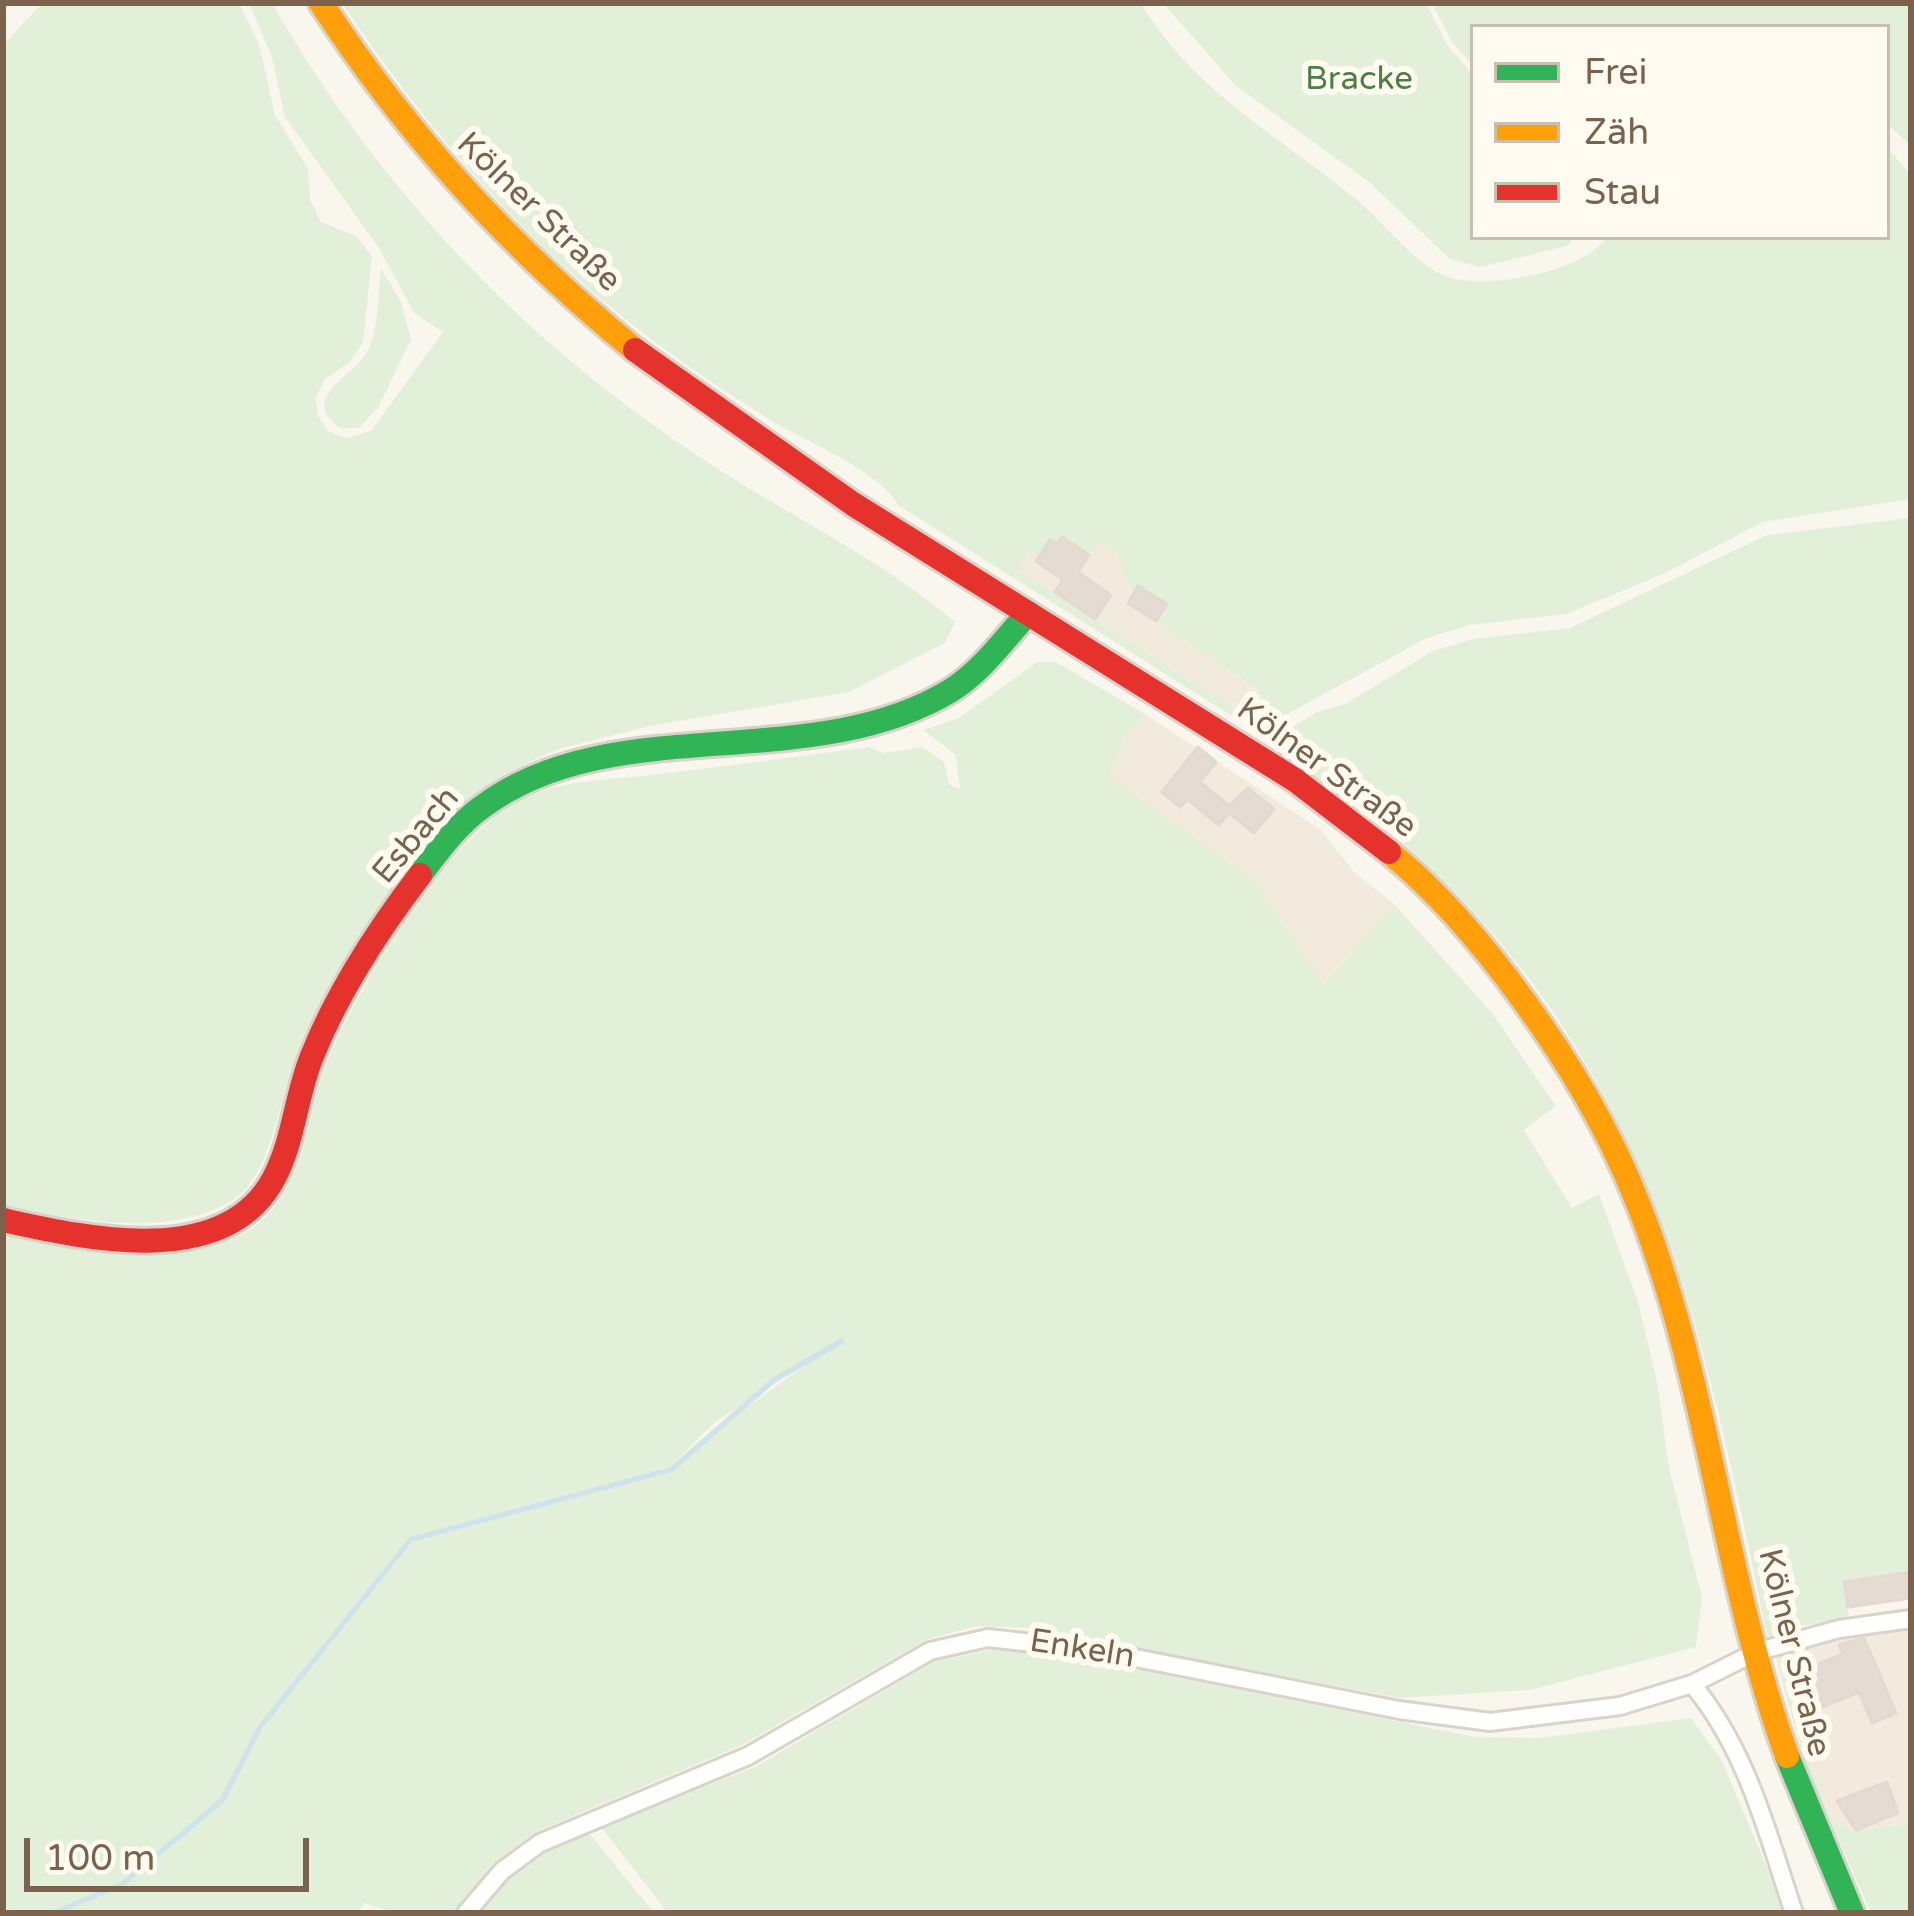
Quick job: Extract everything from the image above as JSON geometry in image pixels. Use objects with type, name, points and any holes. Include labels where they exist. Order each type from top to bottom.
[{"type":"main road","name":"Kölner Straße","points":[[321,3],[406,126],[500,232],[557,284],[747,428],[1325,802],[1412,871],[1485,949],[1599,1124],[1644,1219],[1686,1352],[1756,1652],[1792,1783],[1852,1913]]},
{"type":"main road","name":"Esbach","points":[[3,1220],[87,1240],[138,1241],[204,1229],[250,1208],[276,1174],[301,1084],[336,1005],[429,866],[483,806],[524,783],[578,767],[871,724],[949,692],[1028,613]]},
{"type":"street","name":"Enkeln","points":[[466,1913],[502,1871],[540,1844],[748,1756],[930,1651],[988,1638],[1094,1650],[1399,1710],[1490,1722],[1594,1712],[1691,1684],[1756,1652],[1839,1629],[1911,1619]]},
{"type":"street","points":[[1691,1684],[1730,1735],[1748,1774],[1795,1913]]},
{"type":"shaded area","points":[[1062,537],[1089,555],[1098,540],[1114,550],[1133,592],[1138,586],[1167,604],[1157,621],[1257,691],[1276,720],[1248,717],[1017,569],[1030,550]]},
{"type":"shaded area","points":[[1145,714],[1321,830],[1354,872],[1394,904],[1324,983],[1252,879],[1107,775],[1125,737]]},
{"type":"shaded area","points":[[843,1337],[845,1343],[776,1382],[673,1472],[412,1542],[263,1728],[225,1802],[123,1887],[60,1913],[46,1913],[119,1883],[220,1798],[258,1725],[409,1537],[670,1467],[773,1377]]},
{"type":"shaded area","points":[[1911,1625],[1911,1823],[1856,1830],[1832,1823],[1776,1659],[1780,1652],[1811,1642]]},
{"type":"green space","points":[[42,3],[239,3],[259,44],[275,115],[308,169],[310,200],[321,222],[356,236],[372,256],[363,342],[350,362],[325,379],[316,397],[318,416],[328,431],[345,438],[371,431],[443,332],[414,313],[379,248],[285,117],[272,57],[249,3],[272,3],[357,134],[405,195],[511,308],[569,359],[694,453],[893,575],[955,622],[945,643],[849,692],[650,726],[562,748],[484,787],[425,845],[372,917],[326,993],[295,1057],[268,1149],[252,1182],[218,1208],[158,1222],[93,1221],[3,1205],[3,45]]},
{"type":"green space","points":[[342,3],[1141,3],[1162,34],[1212,87],[1356,199],[1422,262],[1446,276],[1484,281],[1556,269],[1578,260],[1604,240],[1890,240],[1890,150],[1911,175],[1911,499],[1763,522],[1663,574],[1566,614],[1470,625],[1427,638],[1276,720],[1257,690],[1156,621],[1167,604],[1139,586],[1133,593],[1114,550],[1098,541],[1089,555],[1062,538],[1057,544],[1050,540],[1039,555],[1030,550],[1018,570],[1248,717],[1261,718],[1257,732],[898,505],[858,468],[751,408],[620,315],[504,208],[403,89]]},
{"type":"green space","name":"Bracke","points":[[1163,3],[1426,3],[1447,45],[1470,72],[1470,240],[1572,240],[1567,246],[1480,267],[1450,259],[1369,182],[1236,86]]},
{"type":"green space","points":[[1432,3],[1911,3],[1911,146],[1890,127],[1890,24],[1470,24],[1470,63],[1452,42]]},
{"type":"green space","points":[[381,268],[401,302],[411,339],[379,406],[359,428],[340,428],[324,405],[327,395],[370,346]]},
{"type":"green space","points":[[1911,518],[1911,1572],[1844,1582],[1849,1619],[1775,1630],[1772,1638],[1767,1635],[1705,1361],[1678,1272],[1647,1187],[1608,1103],[1560,1023],[1473,912],[1391,832],[1311,775],[1281,745],[1289,729],[1317,712],[1345,704],[1433,651],[1473,639],[1570,628],[1767,535]]},
{"type":"green space","points":[[1037,662],[1056,662],[1145,714],[1125,737],[1108,775],[1252,879],[1324,983],[1394,904],[1492,1013],[1556,1106],[1524,1130],[1572,1208],[1599,1194],[1639,1305],[1657,1382],[1669,1468],[1702,1597],[1696,1647],[1530,1690],[1400,1698],[1029,1628],[978,1626],[928,1639],[742,1745],[538,1831],[458,1913],[396,1913],[364,1903],[357,1913],[60,1913],[123,1887],[225,1802],[263,1728],[412,1542],[673,1472],[718,1428],[843,1338],[714,1423],[670,1467],[409,1537],[258,1725],[220,1798],[119,1883],[46,1913],[3,1909],[3,1235],[102,1251],[177,1251],[242,1234],[267,1216],[285,1190],[313,1098],[369,978],[426,891],[457,854],[518,801],[583,782],[869,747],[883,753],[922,747],[944,762],[949,784],[960,789],[956,755],[923,730],[959,718]]},
{"type":"green space","points":[[994,1649],[1095,1661],[1475,1737],[1539,1738],[1691,1718],[1722,1761],[1786,1913],[668,1913],[601,1827],[755,1767],[933,1662]]},
{"type":"green space","points":[[1776,1659],[1832,1823],[1856,1830],[1911,1823],[1911,1913],[1871,1913],[1805,1765]]},
{"type":"green space","points":[[589,1833],[654,1913],[476,1913],[524,1862]]},
{"type":"building","points":[[1062,537],[1089,555],[1078,572],[1111,595],[1095,619],[1055,592],[1063,580],[1036,561],[1050,540],[1057,544]]},
{"type":"building","points":[[1138,586],[1167,604],[1156,621],[1128,603]]},
{"type":"building","points":[[1198,747],[1216,762],[1200,782],[1229,806],[1248,788],[1274,809],[1254,833],[1229,813],[1219,825],[1187,799],[1180,807],[1162,792]]},
{"type":"building","points":[[1911,1572],[1911,1598],[1848,1607],[1844,1582]]},
{"type":"building","points":[[1864,1638],[1896,1713],[1872,1723],[1859,1692],[1820,1708],[1804,1670],[1843,1654],[1839,1645]]},
{"type":"building","points":[[1887,1782],[1898,1813],[1856,1830],[1837,1801]]},
{"type":"traffic: fast","points":[[420,875],[473,814],[534,777],[590,759],[836,731],[895,716],[961,683],[1028,613]]},
{"type":"traffic: fast","points":[[1787,1756],[1852,1913]]},
{"type":"traffic: slow","points":[[321,3],[390,100],[464,189],[546,272],[635,350]]},
{"type":"traffic: slow","points":[[1389,852],[1444,903],[1509,981],[1570,1069],[1622,1166],[1679,1330],[1746,1616],[1787,1756]]},
{"type":"traffic: jam","points":[[635,350],[853,504],[1295,780],[1389,852]]},
{"type":"traffic: jam","points":[[3,1220],[73,1234],[150,1241],[188,1237],[222,1226],[252,1207],[281,1163],[307,1071],[334,1008],[374,939],[420,875]]}]
